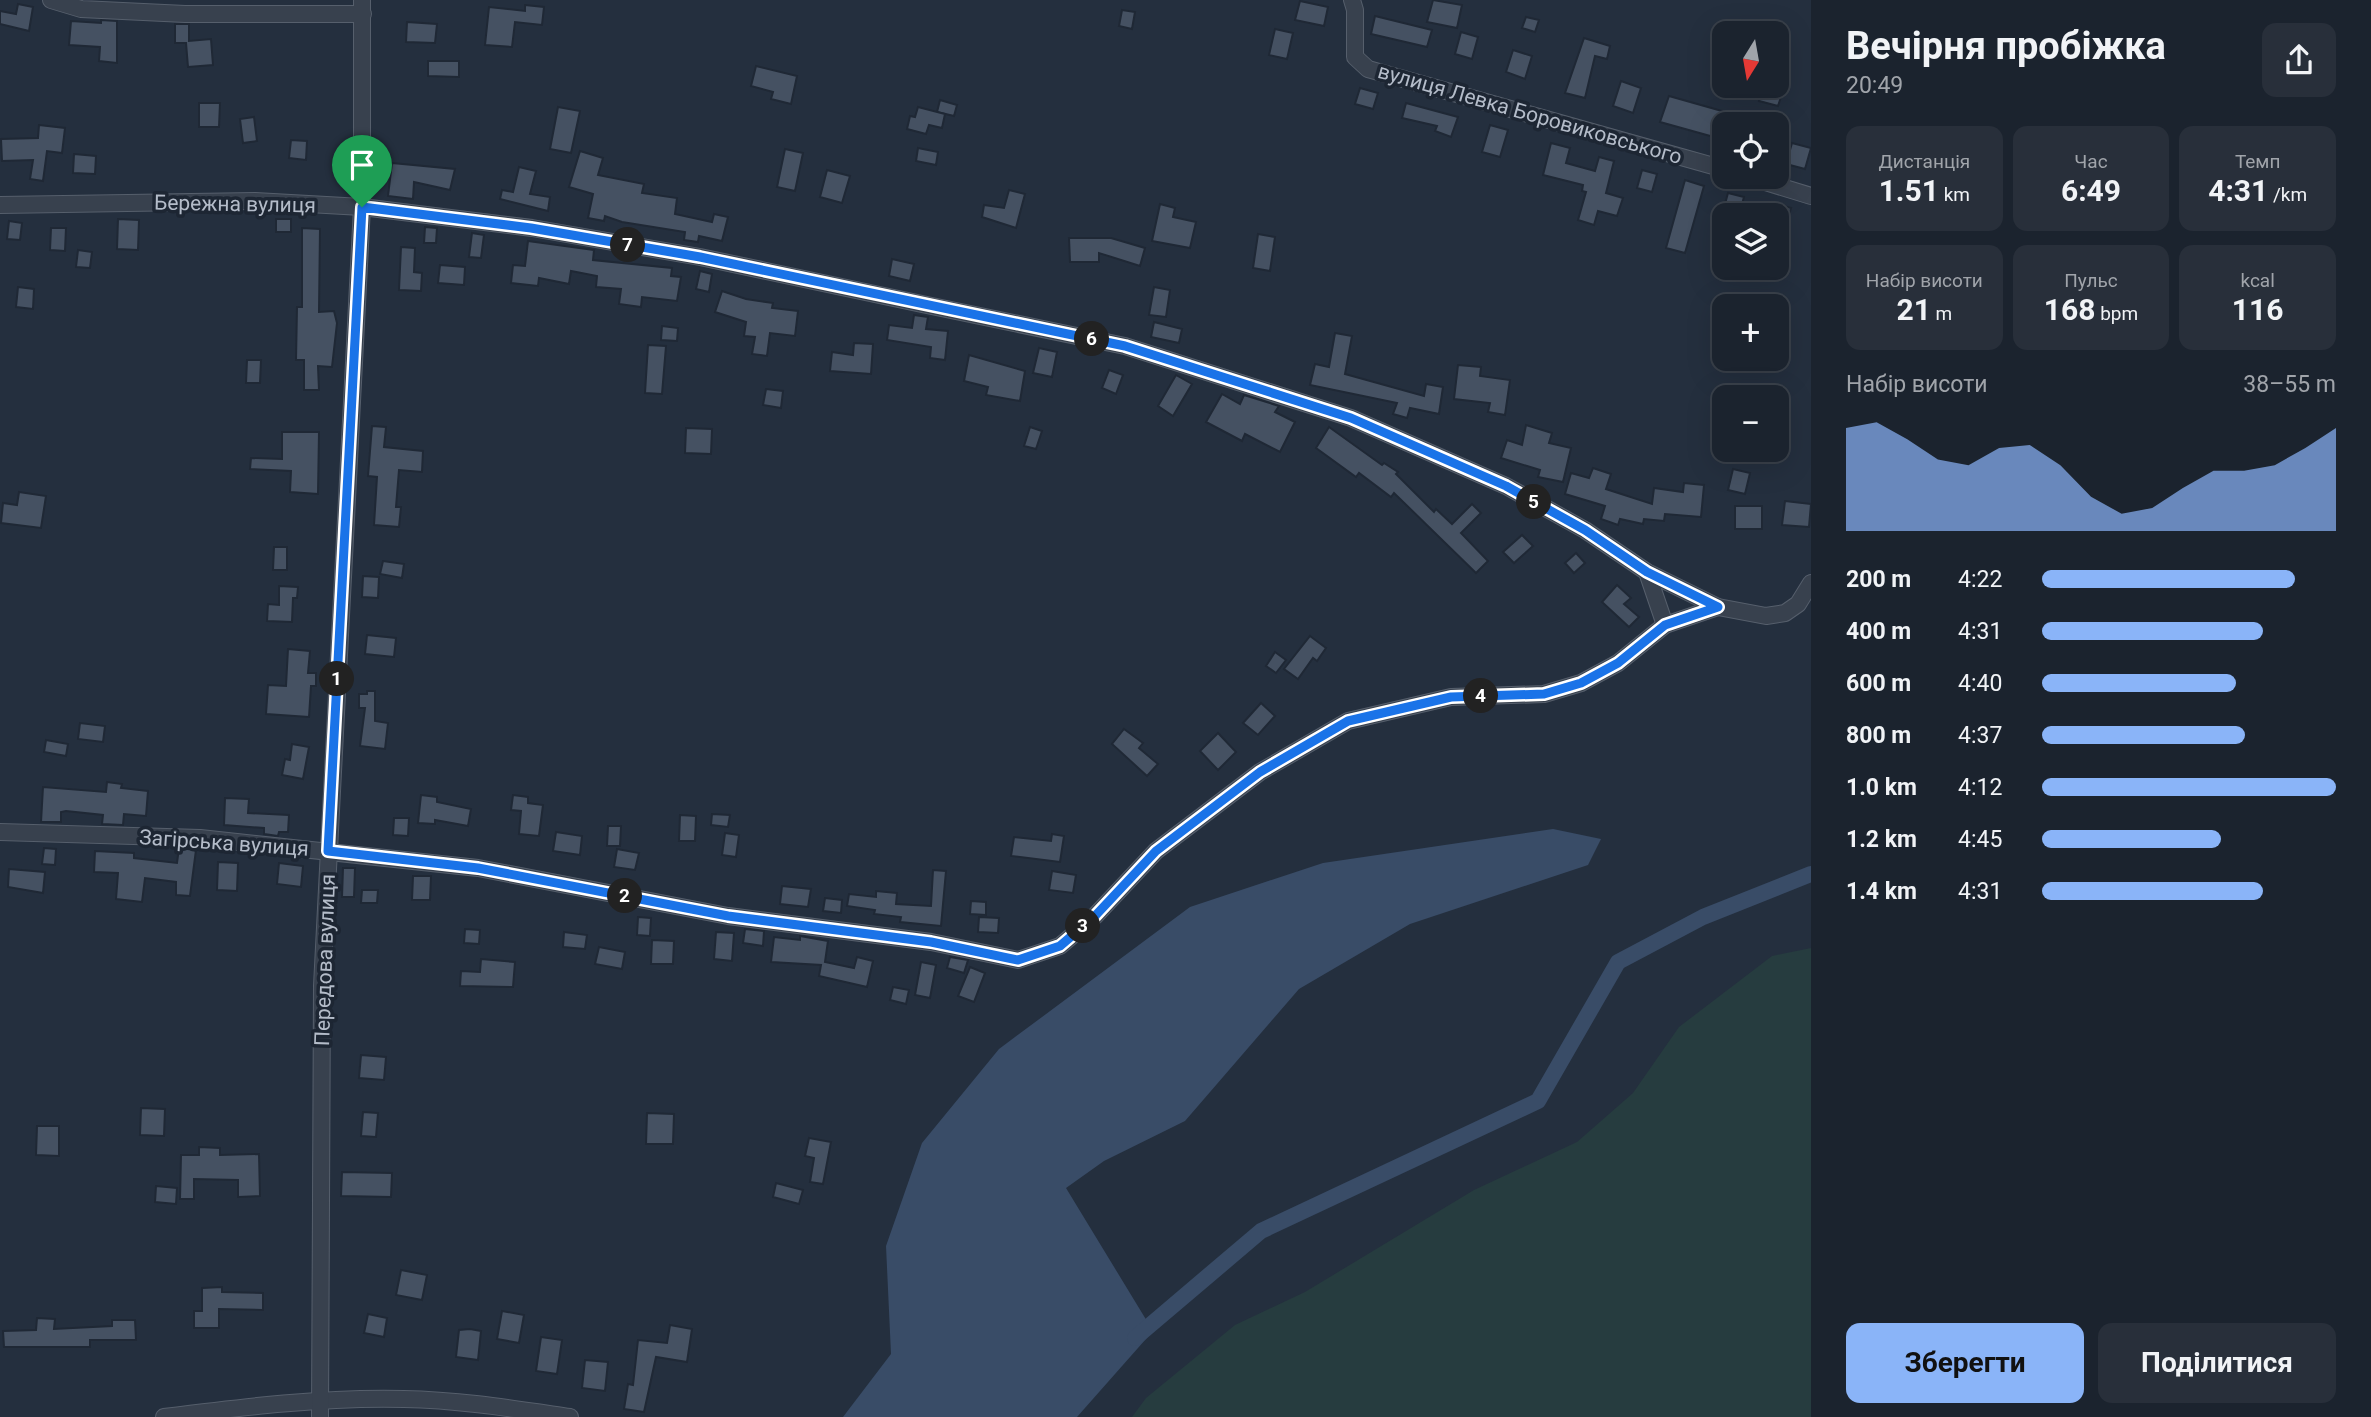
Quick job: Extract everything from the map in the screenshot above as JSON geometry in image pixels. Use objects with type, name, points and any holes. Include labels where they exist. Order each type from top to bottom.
[{"type":"street","points":[[51,0],[80,9],[185,14],[363,7]]},
{"type":"street","name":"вулиця Левка Боровиковського","points":[[1352,0],[1355,10],[1355,57],[1368,69],[1712,166]]},
{"type":"street","name":"Передова вулиця","points":[[319,1409],[323,986],[362,207],[363,7]]},
{"type":"street","points":[[1788,189],[1811,196]]},
{"type":"street","name":"Бережна вулиця","points":[[0,205],[255,201],[362,207],[531,228],[687,255],[1125,346],[1375,429],[1506,486],[1585,530],[1647,572],[1718,607],[1766,616],[1785,613],[1798,604],[1811,583]]},
{"type":"street","points":[[1647,572],[1665,625]]},
{"type":"street","name":"Загірська вулиця","points":[[0,832],[200,838],[478,868],[728,916],[931,942],[1018,960],[1060,946],[1095,916],[1156,851],[1260,772],[1348,721],[1451,697],[1544,694],[1581,683],[1618,663],[1665,625],[1718,607]]},
{"type":"street","points":[[164,1417],[319,1409],[404,1399],[489,1405],[570,1417]]},
{"type":"green space","points":[[1811,948],[1811,1417],[1132,1417],[1146,1398],[1235,1325],[1305,1292],[1474,1190],[1577,1142],[1633,1093],[1679,1027],[1772,956]]},
{"type":"water","points":[[1553,829],[1601,839],[1588,865],[1410,924],[1299,989],[1185,1121],[1104,1161],[1066,1188],[1153,1331],[1077,1417],[843,1417],[891,1354],[886,1246],[922,1143],[999,1049],[1190,907],[1323,863]]},
{"type":"building","points":[[1433,0],[1462,5],[1457,28],[1427,22]]},
{"type":"building","points":[[1300,1],[1328,7],[1324,26],[1295,20]]},
{"type":"building","points":[[18,4],[33,7],[29,31],[0,24],[0,11],[16,14]]},
{"type":"building","points":[[525,5],[544,7],[542,25],[515,22],[512,47],[485,45],[489,7],[525,11]]},
{"type":"building","points":[[1122,10],[1135,12],[1132,29],[1119,26]]},
{"type":"building","points":[[1375,16],[1432,30],[1427,47],[1371,34]]},
{"type":"building","points":[[1526,17],[1539,20],[1535,32],[1522,28]]},
{"type":"building","points":[[101,20],[117,21],[117,63],[99,61],[100,47],[69,45],[71,21],[101,23]]},
{"type":"building","points":[[407,22],[437,24],[435,43],[406,42]]},
{"type":"building","points":[[175,24],[189,24],[189,41],[211,39],[213,65],[188,67],[186,43],[175,43]]},
{"type":"building","points":[[1275,29],[1293,33],[1287,59],[1269,55]]},
{"type":"building","points":[[1461,32],[1478,37],[1472,59],[1455,54]]},
{"type":"building","points":[[1584,38],[1610,46],[1607,59],[1595,56],[1585,98],[1565,93]]},
{"type":"building","points":[[1513,50],[1532,56],[1525,79],[1506,72]]},
{"type":"building","points":[[428,61],[459,61],[459,77],[428,76]]},
{"type":"building","points":[[756,66],[797,76],[791,104],[771,99],[773,92],[751,86]]},
{"type":"building","points":[[1621,81],[1641,88],[1633,113],[1613,106]]},
{"type":"building","points":[[1360,88],[1378,93],[1373,109],[1355,104]]},
{"type":"building","points":[[1669,96],[1722,111],[1712,112],[1712,136],[1660,122]]},
{"type":"building","points":[[1760,98],[1781,98],[1778,106],[1759,101]]},
{"type":"building","points":[[940,100],[957,105],[954,116],[937,112]]},
{"type":"building","points":[[199,103],[220,103],[219,127],[199,127]]},
{"type":"building","points":[[1406,103],[1458,117],[1451,137],[1435,131],[1437,126],[1402,118]]},
{"type":"building","points":[[558,107],[580,111],[571,153],[550,149]]},
{"type":"building","points":[[918,107],[945,114],[942,128],[929,125],[926,134],[907,129],[910,116],[915,117]]},
{"type":"building","points":[[254,117],[257,141],[243,143],[240,119]]},
{"type":"building","points":[[39,125],[65,128],[62,153],[47,151],[43,181],[30,179],[33,160],[2,161],[1,139],[38,138]]},
{"type":"building","points":[[1490,125],[1508,130],[1500,157],[1482,152]]},
{"type":"building","points":[[291,140],[307,141],[306,160],[289,158]]},
{"type":"building","points":[[1551,143],[1570,148],[1566,163],[1595,171],[1599,157],[1614,161],[1606,193],[1623,198],[1617,216],[1598,211],[1594,225],[1578,220],[1586,192],[1582,191],[1583,185],[1543,175]]},
{"type":"building","points":[[1792,143],[1811,148],[1805,169],[1789,165]]},
{"type":"building","points":[[918,148],[938,152],[936,165],[916,161]]},
{"type":"building","points":[[785,149],[803,153],[795,191],[777,187]]},
{"type":"building","points":[[580,151],[603,158],[598,175],[644,184],[642,193],[677,198],[675,214],[712,222],[714,214],[728,217],[722,241],[699,236],[698,242],[684,240],[685,232],[622,222],[605,216],[604,221],[588,218],[593,194],[569,187]]},
{"type":"building","points":[[74,154],[96,156],[95,174],[73,173]]},
{"type":"building","points":[[392,163],[455,169],[450,190],[414,182],[413,199],[388,196]]},
{"type":"building","points":[[519,167],[536,171],[530,194],[550,197],[548,211],[500,199],[502,190],[513,192]]},
{"type":"building","points":[[827,170],[850,176],[842,203],[820,197]]},
{"type":"building","points":[[1642,170],[1657,174],[1652,192],[1637,188]]},
{"type":"building","points":[[1685,180],[1704,186],[1685,253],[1666,248]]},
{"type":"building","points":[[1009,190],[1025,194],[1016,228],[982,217],[984,205],[1004,208]]},
{"type":"building","points":[[1728,193],[1744,197],[1742,203],[1725,203]]},
{"type":"building","points":[[1160,204],[1175,208],[1173,217],[1196,222],[1190,248],[1152,241]]},
{"type":"building","points":[[118,219],[139,220],[138,250],[117,249]]},
{"type":"building","points":[[276,219],[291,219],[291,232],[276,232]]},
{"type":"building","points":[[9,221],[22,223],[20,240],[7,239]]},
{"type":"building","points":[[425,227],[437,228],[436,243],[424,243]]},
{"type":"building","points":[[51,228],[66,228],[65,251],[50,250]]},
{"type":"building","points":[[302,228],[320,229],[319,312],[334,311],[337,323],[332,367],[318,366],[319,390],[304,390],[304,360],[296,360],[297,307],[302,307]]},
{"type":"building","points":[[472,233],[484,235],[481,258],[469,257]]},
{"type":"building","points":[[1258,234],[1275,237],[1270,271],[1253,268]]},
{"type":"building","points":[[1069,238],[1111,238],[1145,248],[1140,266],[1099,253],[1099,262],[1070,262]]},
{"type":"building","points":[[528,241],[594,250],[593,260],[672,268],[671,276],[681,277],[677,301],[642,297],[641,307],[619,304],[621,289],[596,287],[597,276],[571,271],[569,284],[539,278],[538,286],[511,283],[513,265],[525,266]]},
{"type":"building","points":[[401,247],[415,248],[414,272],[422,273],[421,291],[399,290]]},
{"type":"building","points":[[78,250],[92,252],[90,268],[76,267]]},
{"type":"building","points":[[892,259],[914,264],[910,281],[889,276]]},
{"type":"building","points":[[440,265],[465,267],[464,285],[438,283]]},
{"type":"building","points":[[700,271],[712,274],[709,292],[696,289]]},
{"type":"building","points":[[18,287],[34,289],[33,309],[16,307]]},
{"type":"building","points":[[1154,287],[1170,290],[1166,317],[1149,315]]},
{"type":"building","points":[[722,291],[746,299],[773,303],[772,308],[798,311],[795,336],[770,333],[767,356],[752,354],[755,337],[744,336],[746,322],[715,312]]},
{"type":"building","points":[[914,315],[928,317],[926,329],[948,331],[945,360],[930,358],[931,347],[887,340],[889,325],[912,328]]},
{"type":"building","points":[[1154,322],[1182,329],[1179,343],[1151,337]]},
{"type":"building","points":[[662,326],[678,328],[677,341],[661,340]]},
{"type":"building","points":[[1335,333],[1352,336],[1345,374],[1424,396],[1426,384],[1443,387],[1439,414],[1410,408],[1407,418],[1393,414],[1397,403],[1310,385],[1315,364],[1329,367]]},
{"type":"building","points":[[854,343],[873,344],[871,374],[830,371],[832,352],[853,355]]},
{"type":"building","points":[[648,345],[666,346],[662,394],[645,393]]},
{"type":"building","points":[[1039,348],[1057,352],[1052,377],[1033,373]]},
{"type":"building","points":[[969,355],[1025,371],[1020,401],[986,395],[988,387],[964,381]]},
{"type":"building","points":[[247,360],[261,360],[260,383],[246,383]]},
{"type":"building","points":[[1458,365],[1481,367],[1480,376],[1510,380],[1505,415],[1488,412],[1490,403],[1454,399]]},
{"type":"building","points":[[1109,370],[1123,375],[1116,394],[1102,388]]},
{"type":"building","points":[[1176,375],[1192,384],[1173,416],[1158,406]]},
{"type":"building","points":[[766,389],[783,391],[781,408],[763,405]]},
{"type":"building","points":[[1222,394],[1240,404],[1244,395],[1279,406],[1275,412],[1295,422],[1280,452],[1245,434],[1242,441],[1206,422]]},
{"type":"building","points":[[1526,425],[1552,433],[1549,443],[1571,448],[1563,482],[1538,477],[1540,470],[1501,458],[1507,440],[1522,445]]},
{"type":"building","points":[[372,426],[386,427],[384,447],[423,451],[422,472],[399,470],[396,507],[401,507],[399,527],[374,525],[377,477],[368,476]]},
{"type":"building","points":[[1030,427],[1042,431],[1036,449],[1024,446]]},
{"type":"building","points":[[1329,427],[1382,465],[1384,463],[1398,472],[1396,474],[1434,512],[1436,509],[1452,524],[1472,504],[1481,513],[1461,533],[1488,561],[1476,573],[1394,493],[1391,497],[1359,473],[1356,477],[1316,448]]},
{"type":"building","points":[[686,428],[712,429],[711,454],[685,453]]},
{"type":"building","points":[[282,432],[319,432],[318,494],[290,492],[291,471],[250,469],[251,458],[282,459]]},
{"type":"building","points":[[1593,468],[1611,474],[1606,489],[1652,504],[1654,488],[1683,492],[1684,483],[1704,485],[1701,517],[1665,514],[1664,521],[1644,519],[1643,524],[1620,519],[1618,525],[1601,519],[1605,506],[1565,494],[1571,473],[1589,478]]},
{"type":"building","points":[[1733,469],[1750,473],[1745,494],[1728,490]]},
{"type":"building","points":[[19,492],[46,496],[41,528],[1,523],[3,503],[17,505]]},
{"type":"building","points":[[1785,501],[1811,504],[1809,527],[1782,525]]},
{"type":"building","points":[[1735,506],[1762,506],[1762,529],[1735,529]]},
{"type":"building","points":[[1522,535],[1533,546],[1514,563],[1503,552]]},
{"type":"building","points":[[274,547],[287,547],[287,570],[273,570]]},
{"type":"building","points":[[1576,553],[1585,563],[1574,573],[1565,563]]},
{"type":"building","points":[[383,561],[404,564],[402,578],[380,574]]},
{"type":"building","points":[[363,576],[379,577],[378,598],[362,597]]},
{"type":"building","points":[[1617,585],[1631,598],[1624,604],[1639,617],[1629,627],[1602,602]]},
{"type":"building","points":[[279,586],[298,587],[297,598],[293,598],[292,622],[267,621],[268,604],[279,605]]},
{"type":"building","points":[[367,635],[396,638],[394,657],[365,654]]},
{"type":"building","points":[[1310,636],[1326,648],[1317,661],[1313,658],[1298,679],[1284,669]]},
{"type":"building","points":[[288,649],[310,651],[308,673],[316,673],[316,686],[311,686],[309,717],[266,714],[268,685],[286,686]]},
{"type":"building","points":[[1275,652],[1286,660],[1276,673],[1266,666]]},
{"type":"building","points":[[367,691],[375,691],[375,721],[388,723],[385,749],[360,746],[365,708],[359,708],[359,694],[367,694]]},
{"type":"building","points":[[1261,703],[1275,716],[1258,735],[1243,723]]},
{"type":"building","points":[[80,723],[105,726],[103,742],[78,739]]},
{"type":"building","points":[[1124,729],[1143,743],[1139,748],[1158,764],[1147,776],[1112,744]]},
{"type":"building","points":[[1218,733],[1236,752],[1218,770],[1200,751]]},
{"type":"building","points":[[46,740],[68,744],[66,756],[44,752]]},
{"type":"building","points":[[292,744],[309,747],[303,779],[282,775],[285,759],[290,760]]},
{"type":"building","points":[[107,782],[122,784],[121,788],[148,791],[146,816],[124,814],[123,825],[102,824],[103,815],[66,811],[61,812],[61,822],[41,822],[43,787],[106,792]]},
{"type":"building","points":[[421,795],[437,797],[437,802],[471,809],[468,826],[435,820],[435,824],[418,823]]},
{"type":"building","points":[[513,795],[528,797],[528,803],[543,805],[539,836],[519,834],[521,811],[511,810]]},
{"type":"building","points":[[225,798],[249,799],[248,813],[289,815],[288,832],[279,832],[278,836],[264,834],[264,828],[224,825]]},
{"type":"building","points":[[712,814],[730,815],[728,827],[711,825]]},
{"type":"building","points":[[680,815],[696,816],[695,841],[679,841]]},
{"type":"building","points":[[394,818],[409,818],[408,836],[393,835]]},
{"type":"building","points":[[608,826],[621,826],[620,846],[607,846]]},
{"type":"building","points":[[556,832],[582,836],[580,855],[553,851]]},
{"type":"building","points":[[725,833],[739,835],[736,857],[722,855]]},
{"type":"building","points":[[1052,834],[1064,836],[1060,862],[1011,856],[1014,837],[1051,841]]},
{"type":"building","points":[[44,848],[56,849],[55,865],[42,864]]},
{"type":"building","points":[[179,848],[196,850],[190,896],[176,895],[176,882],[145,878],[142,902],[116,899],[118,873],[94,872],[95,851],[134,853],[134,858],[177,863]]},
{"type":"building","points":[[617,849],[639,853],[635,870],[614,867]]},
{"type":"building","points":[[218,862],[238,863],[237,891],[217,890]]},
{"type":"building","points":[[279,863],[303,866],[301,887],[277,884]]},
{"type":"building","points":[[343,868],[355,868],[354,897],[342,897]]},
{"type":"building","points":[[9,869],[45,872],[43,893],[8,887]]},
{"type":"building","points":[[933,870],[946,871],[941,926],[900,922],[901,917],[874,914],[875,910],[847,906],[849,894],[876,897],[876,891],[897,893],[896,904],[931,906]]},
{"type":"building","points":[[1052,871],[1076,875],[1073,893],[1049,890]]},
{"type":"building","points":[[413,876],[431,876],[430,900],[412,900]]},
{"type":"building","points":[[782,886],[811,889],[808,907],[780,904]]},
{"type":"building","points":[[362,890],[378,890],[377,903],[361,903]]},
{"type":"building","points":[[825,898],[842,900],[841,913],[823,911]]},
{"type":"building","points":[[971,901],[986,902],[986,915],[970,914]]},
{"type":"building","points":[[638,917],[651,918],[650,936],[637,935]]},
{"type":"building","points":[[979,917],[999,918],[998,933],[978,932]]},
{"type":"building","points":[[465,929],[480,930],[479,944],[464,943]]},
{"type":"building","points":[[745,929],[764,931],[763,946],[743,943]]},
{"type":"building","points":[[564,932],[587,935],[585,949],[563,947]]},
{"type":"building","points":[[716,932],[734,933],[732,961],[714,959]]},
{"type":"building","points":[[800,936],[828,941],[825,962],[854,968],[857,957],[873,961],[867,987],[819,976],[821,965],[771,962],[774,937],[800,940]]},
{"type":"building","points":[[652,940],[674,941],[673,964],[651,964]]},
{"type":"building","points":[[599,947],[625,952],[622,969],[595,964]]},
{"type":"building","points":[[950,957],[968,960],[964,973],[947,968]]},
{"type":"building","points":[[481,959],[515,962],[513,987],[460,986],[461,971],[480,972]]},
{"type":"building","points":[[921,962],[936,965],[930,998],[915,995]]},
{"type":"building","points":[[970,967],[985,973],[974,1002],[958,996]]},
{"type":"building","points":[[893,987],[909,990],[906,1004],[890,1000]]},
{"type":"building","points":[[361,1055],[386,1057],[384,1080],[359,1078]]},
{"type":"building","points":[[141,1108],[165,1109],[164,1136],[140,1135]]},
{"type":"building","points":[[363,1112],[378,1113],[376,1137],[361,1136]]},
{"type":"building","points":[[647,1113],[674,1114],[673,1144],[646,1144]]},
{"type":"building","points":[[37,1126],[59,1126],[59,1156],[36,1155]]},
{"type":"building","points":[[809,1138],[831,1142],[823,1184],[810,1182],[814,1158],[805,1156]]},
{"type":"building","points":[[199,1147],[220,1148],[220,1155],[259,1154],[260,1196],[238,1197],[238,1180],[194,1179],[194,1199],[180,1199],[181,1155],[199,1155]]},
{"type":"building","points":[[342,1172],[392,1173],[391,1197],[341,1196]]},
{"type":"building","points":[[776,1183],[803,1190],[799,1204],[773,1197]]},
{"type":"building","points":[[156,1186],[177,1188],[176,1204],[155,1202]]},
{"type":"building","points":[[401,1270],[427,1275],[422,1300],[396,1295]]},
{"type":"building","points":[[222,1287],[222,1292],[263,1293],[263,1310],[219,1309],[219,1328],[194,1328],[194,1311],[202,1311],[202,1288]]},
{"type":"building","points":[[502,1311],[524,1315],[519,1343],[497,1339]]},
{"type":"building","points":[[368,1314],[387,1318],[384,1337],[364,1333]]},
{"type":"building","points":[[37,1318],[55,1319],[54,1329],[112,1326],[112,1320],[135,1320],[136,1340],[90,1340],[90,1347],[4,1347],[3,1331],[36,1330]]},
{"type":"building","points":[[670,1325],[692,1329],[687,1362],[656,1357],[644,1412],[624,1409],[628,1384],[633,1385],[638,1340],[667,1343]]},
{"type":"building","points":[[459,1330],[481,1331],[478,1360],[456,1357]]},
{"type":"building","points":[[541,1337],[562,1340],[557,1374],[536,1371]]},
{"type":"building","points":[[585,1360],[608,1362],[605,1391],[582,1388]]},
{"type":"waterway","points":[[1135,1338],[1261,1231],[1538,1101],[1618,962],[1703,917],[1811,874]]},
{"type":"route","points":[[362,207],[531,228],[700,257],[1125,346],[1351,418],[1506,486],[1585,530],[1647,572],[1718,607],[1665,625],[1618,663],[1581,683],[1544,694],[1451,697],[1348,721],[1260,772],[1156,851],[1095,916],[1060,946],[1018,960],[931,942],[728,916],[478,868],[328,851],[362,207]]}]
